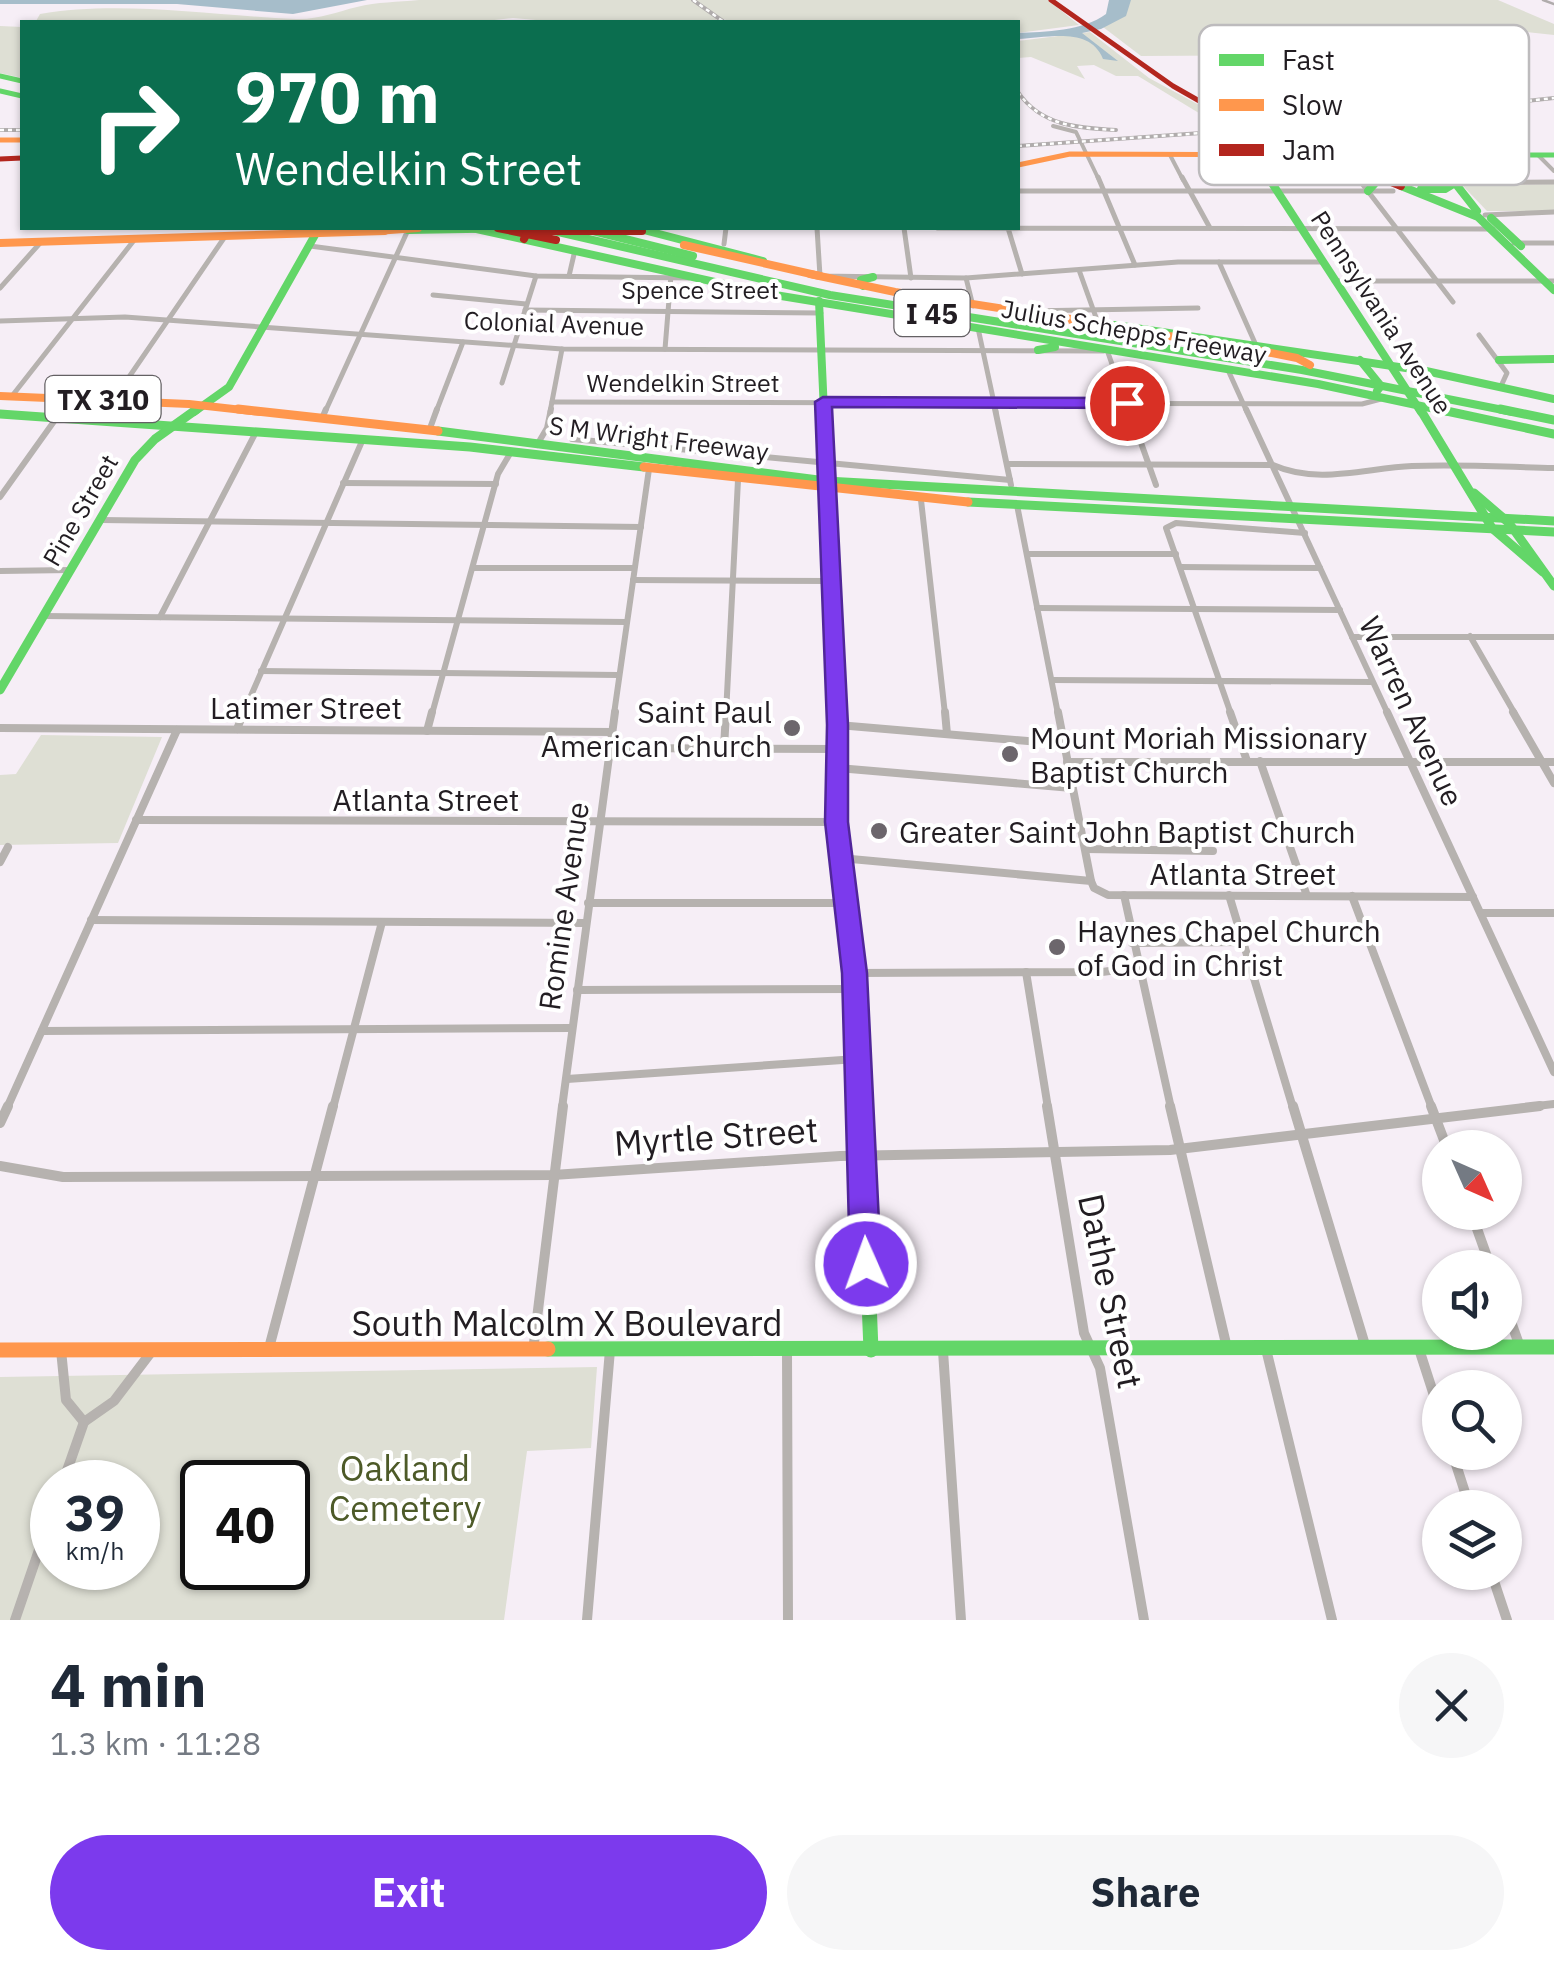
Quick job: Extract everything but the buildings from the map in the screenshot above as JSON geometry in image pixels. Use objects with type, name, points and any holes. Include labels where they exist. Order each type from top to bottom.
[{"type":"main road","points":[[1054,0],[1199,98]]},
{"type":"main road","points":[[1020,165],[1055,156],[1088,154],[1199,155]]},
{"type":"main road","points":[[1529,155],[1554,155]]},
{"type":"main road","name":"Pennsylvania Avenue","points":[[1273,185],[1474,493],[1528,565],[1549,572],[1554,586]]},
{"type":"main road","points":[[1368,191],[1373,185]]},
{"type":"main road","points":[[1398,185],[1443,201],[1463,202]]},
{"type":"main road","points":[[1407,185],[1463,202],[1481,213],[1551,284]]},
{"type":"main road","points":[[1420,189],[1445,190],[1452,185]]},
{"type":"main road","points":[[1456,185],[1463,202],[1514,244]]},
{"type":"main road","points":[[0,243],[316,236],[395,230]]},
{"type":"main road","points":[[498,230],[820,307],[838,725],[836,822],[854,973],[871,1350]]},
{"type":"main road","name":"Julius Schepps Freeway","points":[[502,230],[527,233],[672,275],[701,278],[820,307],[978,328],[1231,375],[1360,389]]},
{"type":"main road","name":"Julius Schepps Freeway","points":[[549,230],[880,304],[1360,389]]},
{"type":"main road","name":"Julius Schepps Freeway","points":[[527,233],[590,230]]},
{"type":"main road","name":"Julius Schepps Freeway","points":[[647,230],[820,276],[868,281],[973,306],[1053,313],[1066,319],[1385,361],[1554,399]]},
{"type":"main road","points":[[619,232],[680,237],[820,276]]},
{"type":"main road","name":"Julius Schepps Freeway","points":[[619,232],[892,300],[1310,366],[1384,399],[1550,435]]},
{"type":"main road","name":"Pine Street","points":[[0,690],[4,675],[44,616],[143,450],[229,387],[316,236]]},
{"type":"main road","points":[[1066,319],[1266,352],[1297,358],[1310,366]]},
{"type":"main road","points":[[1050,340],[1377,391],[1381,386],[1360,360]]},
{"type":"main road","points":[[1038,350],[1057,345],[1050,340]]},
{"type":"main road","points":[[1329,354],[1385,361]]},
{"type":"main road","points":[[1498,360],[1554,359]]},
{"type":"main road","points":[[1360,389],[1446,397],[1554,417]]},
{"type":"main road","name":"S M Wright Freeway","points":[[6,396],[114,399],[324,416],[537,446],[620,450],[921,500],[1013,493]]},
{"type":"main road","points":[[1446,397],[1554,417]]},
{"type":"main road","name":"S M Wright Freeway","points":[[0,414],[512,452],[738,480],[1013,493],[1499,524],[1554,532]]},
{"type":"main road","name":"S M Wright Freeway","points":[[1499,524],[1554,521]]},
{"type":"main road","name":"South Malcolm X Boulevard","points":[[1522,1348],[1554,1347]]},
{"type":"main road","name":"South Malcolm X Boulevard","points":[[0,1350],[1422,1349]]},
{"type":"street","points":[[1053,126],[1076,132],[1134,266]]},
{"type":"street","points":[[1170,155],[1210,228]]},
{"type":"street","points":[[1538,155],[1554,171]]},
{"type":"street","points":[[1529,182],[1554,182]]},
{"type":"street","points":[[1020,190],[1393,190]]},
{"type":"street","points":[[1368,191],[1453,302]]},
{"type":"street","points":[[1481,213],[1554,212]]},
{"type":"street","points":[[1020,228],[1494,229]]},
{"type":"street","points":[[324,416],[396,257],[413,230]]},
{"type":"street","points":[[724,248],[726,230]]},
{"type":"street","points":[[817,230],[820,276]]},
{"type":"street","points":[[904,230],[911,278]]},
{"type":"street","points":[[1009,230],[1022,274]]},
{"type":"street","points":[[316,236],[396,257],[536,276],[672,275],[665,349]]},
{"type":"street","points":[[114,399],[224,238]]},
{"type":"street","points":[[6,396],[135,240]]},
{"type":"street","points":[[0,288],[40,242]]},
{"type":"street","points":[[1514,244],[1554,243]]},
{"type":"street","points":[[569,276],[570,246]]},
{"type":"street","points":[[868,281],[1218,262],[1322,262]]},
{"type":"street","points":[[1218,262],[1255,343]]},
{"type":"street","points":[[1079,270],[1098,323]]},
{"type":"street","points":[[502,383],[536,276]]},
{"type":"street","points":[[966,278],[973,306]]},
{"type":"street","points":[[1334,281],[1551,284]]},
{"type":"street","name":"Spence Street","points":[[433,295],[525,307],[670,311],[820,307]]},
{"type":"street","points":[[1053,313],[1094,308],[1198,308]]},
{"type":"street","name":"Colonial Avenue","points":[[0,321],[168,320],[514,347],[1038,350],[1109,354]]},
{"type":"street","points":[[978,328],[1092,881]]},
{"type":"street","points":[[1479,335],[1507,373],[1501,386]]},
{"type":"street","points":[[429,431],[463,342]]},
{"type":"street","points":[[537,446],[547,428],[562,348]]},
{"type":"street","points":[[1109,354],[1156,485]]},
{"type":"street","name":"Warren Avenue","points":[[1231,375],[1554,1072]]},
{"type":"street","name":"Wendelkin Street","points":[[552,402],[1245,403],[1360,389]]},
{"type":"street","points":[[2,492],[56,420]]},
{"type":"street","points":[[160,617],[256,432]]},
{"type":"street","points":[[237,729],[363,439]]},
{"type":"street","points":[[572,439],[620,450],[824,464],[1013,493]]},
{"type":"street","points":[[427,731],[496,484],[512,452]]},
{"type":"street","points":[[1008,464],[1273,465],[1294,472],[1554,468]]},
{"type":"street","name":"Romine Avenue","points":[[532,1351],[585,922],[649,469]]},
{"type":"street","points":[[724,748],[738,480]]},
{"type":"street","points":[[343,483],[496,484]]},
{"type":"street","points":[[921,500],[947,734]]},
{"type":"street","points":[[100,520],[641,527]]},
{"type":"street","points":[[1247,762],[1168,524],[1305,534]]},
{"type":"street","points":[[1027,554],[1176,554]]},
{"type":"street","points":[[1180,567],[1320,568]]},
{"type":"street","points":[[473,568],[634,568]]},
{"type":"street","points":[[0,571],[71,570]]},
{"type":"street","points":[[633,580],[830,581]]},
{"type":"street","points":[[1037,608],[1340,610]]},
{"type":"street","points":[[44,616],[626,622]]},
{"type":"street","points":[[1470,636],[1554,784]]},
{"type":"street","points":[[1352,637],[1554,637]]},
{"type":"street","points":[[261,671],[618,675]]},
{"type":"street","points":[[1052,680],[1372,682]]},
{"type":"street","points":[[838,725],[1063,744]]},
{"type":"street","name":"Latimer Street","points":[[0,728],[612,732]]},
{"type":"street","points":[[0,1123],[177,730]]},
{"type":"street","points":[[610,748],[837,748]]},
{"type":"street","points":[[1067,762],[1554,762]]},
{"type":"street","points":[[1260,762],[1307,896]]},
{"type":"street","points":[[838,768],[1072,788]]},
{"type":"street","name":"Atlanta Street","points":[[136,820],[836,822]]},
{"type":"street","points":[[0,862],[8,848]]},
{"type":"street","points":[[1086,848],[1213,851]]},
{"type":"street","name":"Atlanta Street","points":[[840,858],[1092,881],[1098,891],[1124,895],[1474,897]]},
{"type":"street","points":[[1124,895],[1228,1348]]},
{"type":"street","points":[[1229,895],[1366,1348]]},
{"type":"street","points":[[1352,896],[1441,1130]]},
{"type":"street","points":[[588,902],[847,904]]},
{"type":"street","points":[[1481,913],[1554,912]]},
{"type":"street","points":[[91,920],[585,922]]},
{"type":"street","points":[[268,1350],[382,922]]},
{"type":"street","points":[[1132,943],[1244,942]]},
{"type":"street","points":[[854,973],[1102,972],[1140,967]]},
{"type":"street","name":"Dathe Street","points":[[1026,972],[1084,1333],[1100,1368],[1144,1620]]},
{"type":"street","points":[[577,990],[854,989]]},
{"type":"street","points":[[42,1031],[572,1028]]},
{"type":"street","points":[[567,1078],[857,1060]]},
{"type":"street","name":"Myrtle Street","points":[[0,1166],[26,1174],[62,1177],[553,1174],[861,1155],[1056,1155],[1182,1149],[1554,1104]]},
{"type":"street","points":[[1266,1349],[1332,1620]]},
{"type":"street","points":[[1419,1349],[1426,1370]]},
{"type":"street","points":[[60,1350],[60,1377],[67,1400],[72,1414],[84,1422]]},
{"type":"street","points":[[71,1460],[84,1422],[114,1401],[153,1350]]},
{"type":"street","points":[[588,1620],[610,1350]]},
{"type":"street","points":[[787,1351],[788,1620]]},
{"type":"street","points":[[943,1351],[962,1620]]},
{"type":"street","points":[[15,1620],[30,1576]]},
{"type":"street","points":[[1497,1590],[1507,1620]]},
{"type":"green space","points":[[419,0],[1048,0],[1079,25],[1020,33],[1020,20],[37,20],[40,14],[103,8],[304,19],[372,4]]},
{"type":"green space","points":[[1125,0],[1498,0],[1554,24],[1554,35],[1529,32],[1529,25],[1199,25],[1199,56],[1141,56],[1103,27]]},
{"type":"green space","points":[[0,26],[20,27],[20,78],[0,73]]},
{"type":"green space","points":[[1090,32],[1149,78],[1199,105],[1199,113],[1138,76],[1116,76],[1094,65],[1077,66],[1085,79],[1031,57],[1020,58],[1020,41]]},
{"type":"green space","points":[[1554,184],[1554,211],[1487,211],[1463,186],[1529,185]]},
{"type":"green space","points":[[41,735],[162,737],[118,843],[0,845],[0,775],[16,774]]},
{"type":"green space","name":"Oakland Cemetery","points":[[597,1367],[591,1448],[527,1451],[504,1620],[0,1620],[0,1377]]},
{"type":"water","points":[[0,0],[367,0],[293,14],[177,4],[0,4]]},
{"type":"water","points":[[1109,0],[1131,0],[1126,16],[1101,29],[1082,33],[1118,61],[1103,59],[1097,49],[1078,38],[1020,39],[1020,33],[1064,30],[1106,14]]},
{"type":"tram line","points":[[1543,0],[1554,4]]},
{"type":"railway","points":[[693,0],[721,20]]},
{"type":"railway","points":[[1020,94],[1038,112],[1061,123],[1116,130]]},
{"type":"railway","points":[[1529,101],[1554,98]]},
{"type":"railway","points":[[0,130],[20,130]]},
{"type":"railway","points":[[1020,146],[1199,133]]},
{"type":"traffic: fast","points":[[0,76],[20,81]]},
{"type":"traffic: fast","points":[[0,91],[20,96]]},
{"type":"traffic: fast","points":[[1529,155],[1554,155]]},
{"type":"traffic: fast","points":[[1274,185],[1474,493],[1484,517],[1511,548],[1543,572]]},
{"type":"traffic: fast","points":[[1368,191],[1373,185]]},
{"type":"traffic: fast","points":[[1421,189],[1445,189],[1452,185]]},
{"type":"traffic: fast","points":[[1457,185],[1477,211]]},
{"type":"traffic: fast","points":[[1401,186],[1478,217],[1554,290]]},
{"type":"traffic: fast","points":[[1491,218],[1521,246]]},
{"type":"traffic: fast","points":[[481,230],[769,294],[1318,384],[1554,434]]},
{"type":"traffic: fast","points":[[550,230],[830,295],[1302,370],[1554,420]]},
{"type":"traffic: fast","points":[[589,230],[693,256]]},
{"type":"traffic: fast","points":[[644,230],[763,261]]},
{"type":"traffic: fast","points":[[0,690],[135,460],[155,439],[229,387],[315,235]]},
{"type":"traffic: fast","points":[[863,286],[861,280],[873,277]]},
{"type":"traffic: fast","points":[[819,301],[838,725],[836,822],[855,973],[871,1350]]},
{"type":"traffic: fast","points":[[1115,325],[1426,371],[1554,399]]},
{"type":"traffic: fast","points":[[1038,350],[1055,347],[1054,342]]},
{"type":"traffic: fast","points":[[1499,360],[1554,359]]},
{"type":"traffic: fast","points":[[1360,360],[1381,386],[1377,391]]},
{"type":"traffic: fast","points":[[0,414],[470,447],[644,467]]},
{"type":"traffic: fast","points":[[438,431],[826,481],[1554,521]]},
{"type":"traffic: fast","points":[[1474,493],[1509,523],[1554,586]]},
{"type":"traffic: fast","points":[[968,502],[1554,532]]},
{"type":"traffic: fast","points":[[548,1349],[1554,1347]]},
{"type":"traffic: slow","points":[[0,140],[20,140]]},
{"type":"traffic: slow","points":[[1020,165],[1070,154],[1199,155]]},
{"type":"traffic: slow","points":[[376,231],[390,230]]},
{"type":"traffic: slow","points":[[0,243],[385,231]]},
{"type":"traffic: slow","points":[[684,245],[820,276]]},
{"type":"traffic: slow","points":[[810,274],[895,292],[1077,320]]},
{"type":"traffic: slow","points":[[1066,319],[1266,352],[1297,358],[1310,365]]},
{"type":"traffic: slow","points":[[0,396],[189,404],[438,431]]},
{"type":"traffic: slow","points":[[644,467],[968,502]]},
{"type":"traffic: slow","points":[[0,1350],[548,1349]]},
{"type":"traffic: jam","points":[[1051,0],[1199,101]]},
{"type":"traffic: jam","points":[[0,159],[20,158]]},
{"type":"traffic: jam","points":[[508,230],[556,240]]},
{"type":"traffic: jam","points":[[524,239],[527,233],[537,231],[642,231]]},
{"type":"place","name":"Saint Paul American Church","points":[[792,728]]},
{"type":"place","name":"Mount Moriah Missionary Baptist Church","points":[[1010,754]]},
{"type":"place","name":"Greater Saint John Baptist Church","points":[[879,831]]},
{"type":"place","name":"Haynes Chapel Church of God in Christ","points":[[1057,947]]},
{"type":"route","points":[[866,1264],[854,973],[836,822],[838,725],[823,402],[1127,403]]}]
